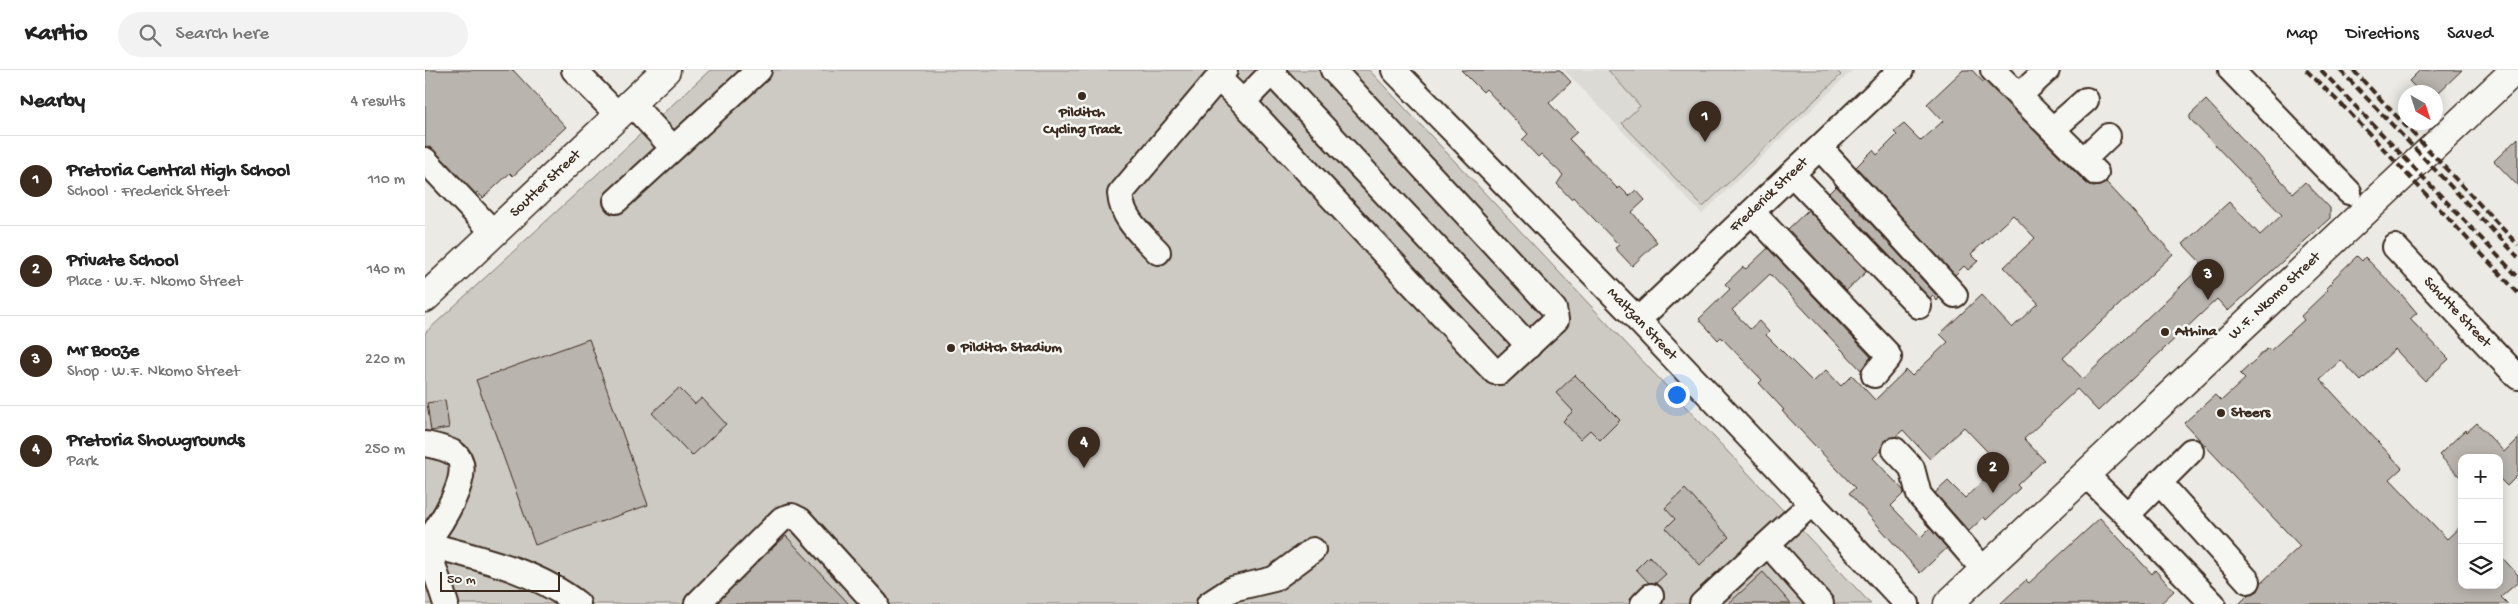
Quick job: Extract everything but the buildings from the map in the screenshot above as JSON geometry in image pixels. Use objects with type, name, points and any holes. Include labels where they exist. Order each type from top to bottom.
[{"type":"main road","name":"Soutter Street","points":[[425,298],[665,70]]},
{"type":"main road","name":"W.F. Nkomo Street","points":[[1948,604],[2515,70]]},
{"type":"street","points":[[574,70],[673,148]]},
{"type":"street","points":[[616,202],[759,70]]},
{"type":"street","points":[[1158,252],[1127,220],[1121,207],[1121,194],[1221,74],[1243,102],[1495,372],[1500,372],[1556,320],[1554,309],[1333,70]]},
{"type":"street","name":"Maltzan Street","points":[[1394,70],[1638,320],[1907,604]]},
{"type":"street","name":"Frederick Street","points":[[1638,320],[1901,70]]},
{"type":"street","points":[[1993,70],[2090,166],[2108,136]]},
{"type":"street","points":[[2019,96],[2047,70]]},
{"type":"street","points":[[2231,70],[2349,192]]},
{"type":"street","points":[[1243,102],[1273,71],[1529,346]]},
{"type":"street","points":[[2053,129],[2086,100]]},
{"type":"street","points":[[1819,148],[1955,295]]},
{"type":"street","points":[[425,160],[494,233]]},
{"type":"street","points":[[1793,174],[1919,306]]},
{"type":"street","points":[[1752,212],[1887,353],[1889,357],[1887,361],[1874,375]]},
{"type":"street","name":"Schutte Street","points":[[2395,247],[2518,378]]},
{"type":"street","points":[[425,444],[455,454],[462,462],[462,476],[448,509],[425,543]]},
{"type":"street","points":[[1895,450],[1912,468],[1919,495],[1984,570]]},
{"type":"street","points":[[2127,514],[2191,451]]},
{"type":"street","points":[[2085,474],[2127,514],[2213,604]]},
{"type":"street","points":[[2159,482],[2248,582]]},
{"type":"street","points":[[1702,604],[1812,503]]},
{"type":"street","points":[[697,604],[782,518],[792,516],[800,520],[876,604]]},
{"type":"street","points":[[425,543],[446,604]]},
{"type":"street","points":[[425,543],[509,568],[553,588],[578,604]]},
{"type":"street","points":[[1767,544],[1821,604]]},
{"type":"street","points":[[1209,604],[1232,589],[1275,579],[1313,550]]},
{"type":"shaded area","points":[[710,70],[1369,70],[1871,604],[425,604],[425,333]]},
{"type":"shaded area","points":[[1564,70],[1853,70],[1702,214]]},
{"type":"shaded area","points":[[1608,70],[1836,70],[1841,75],[1703,207],[1622,123],[1640,106]]},
{"type":"railway","points":[[2306,70],[2349,112],[2518,293]]},
{"type":"railway","points":[[2321,70],[2518,277]]},
{"type":"railway","points":[[2340,70],[2518,257]]},
{"type":"railway","points":[[2353,70],[2518,245]]},
{"type":"place","name":"Pilditch Cycling Track","points":[[1082,96]]},
{"type":"place","name":"Pretoria Central High School","points":[[1705,142]]},
{"type":"place","name":"Mr Booze","points":[[2208,300]]},
{"type":"place","name":"Athina","points":[[2165,332]]},
{"type":"place","name":"Pilditch Stadium","points":[[951,348]]},
{"type":"place","name":"Steers","points":[[2221,413]]},
{"type":"place","name":"Pretoria Showgrounds","points":[[1084,468]]},
{"type":"place","name":"Private School","points":[[1993,493]]}]
